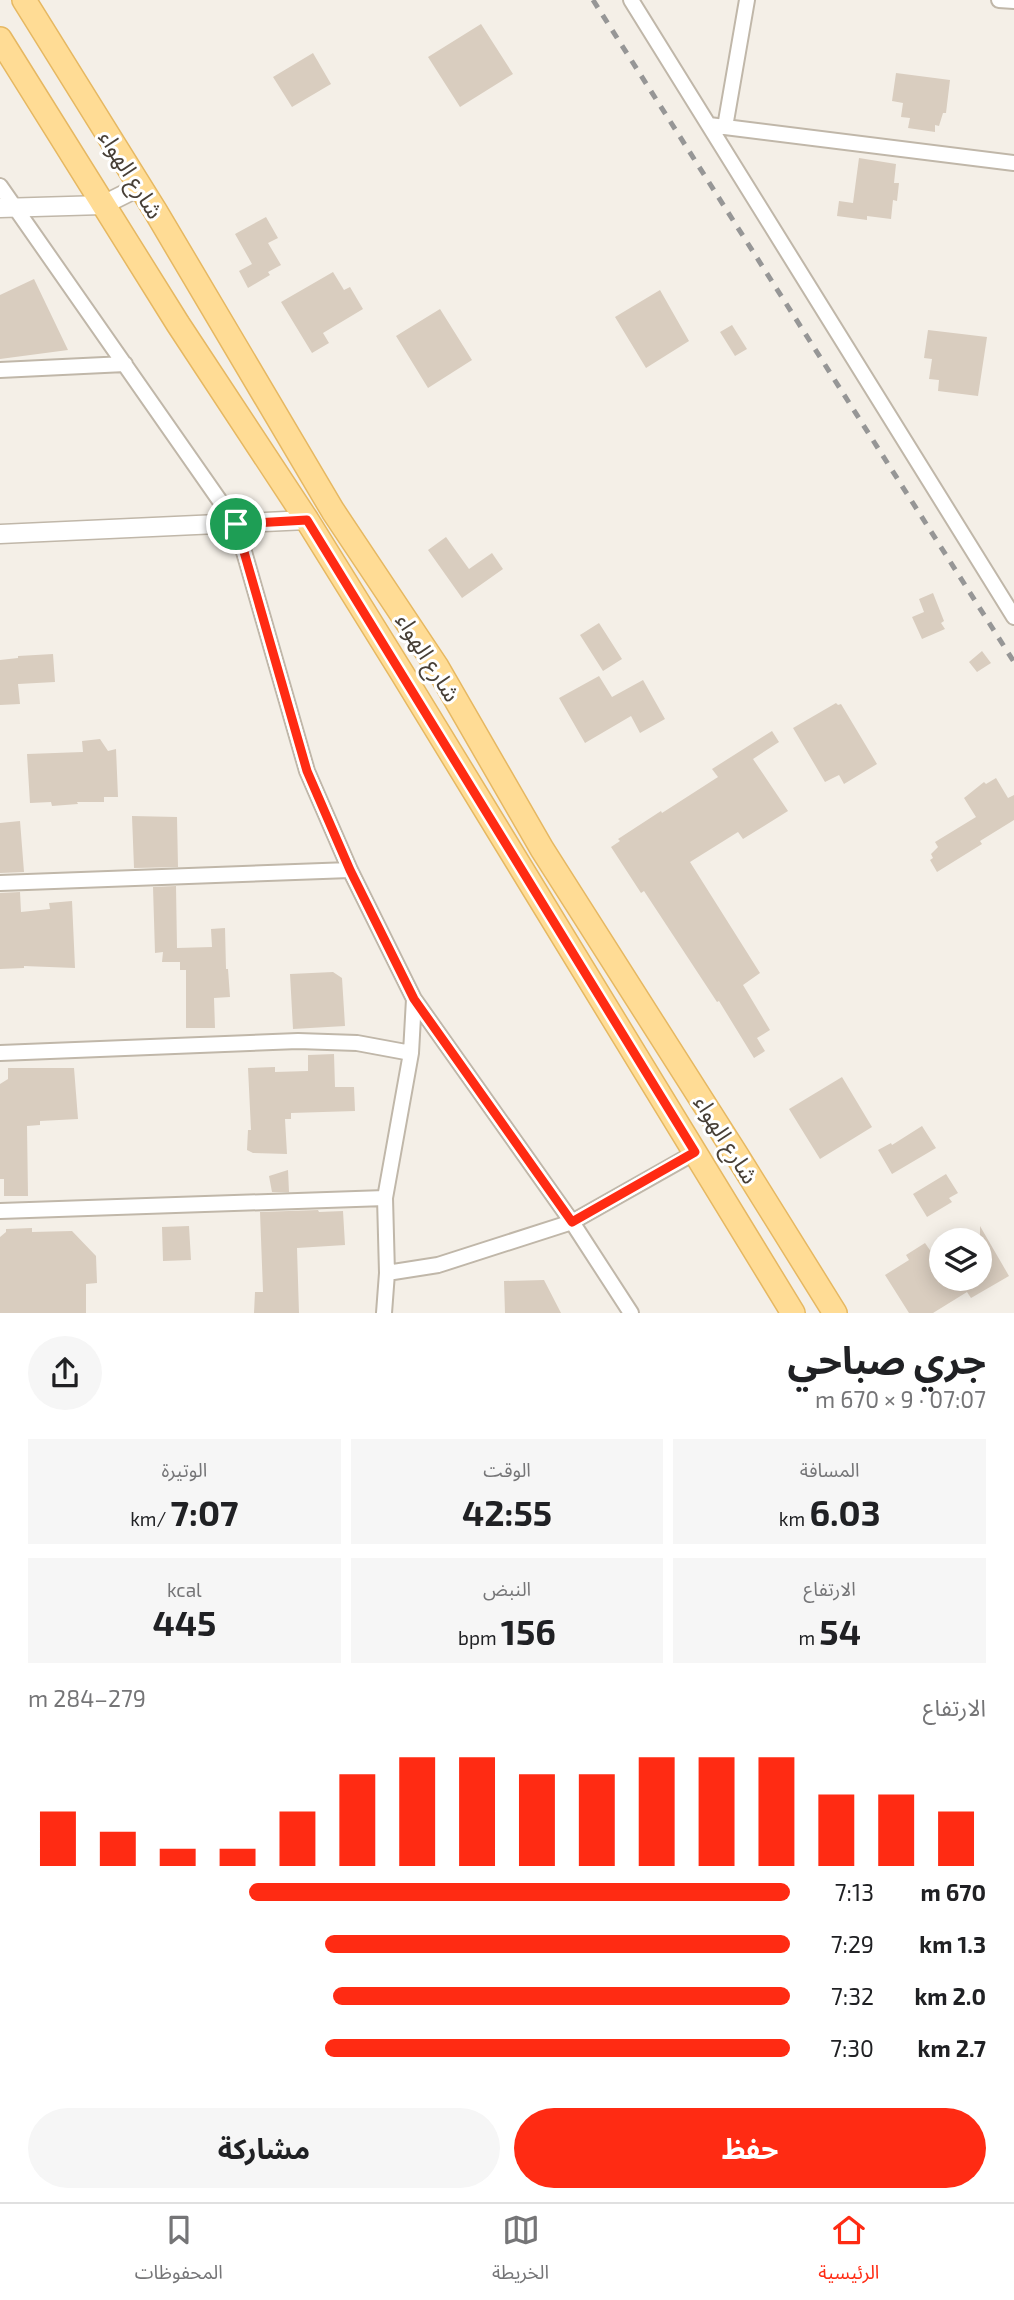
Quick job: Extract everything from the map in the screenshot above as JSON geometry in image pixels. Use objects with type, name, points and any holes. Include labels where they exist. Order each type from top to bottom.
[{"type":"main road","name":"شارع الهواء","points":[[24,0],[333,511],[437,667],[542,849],[835,1313]]},
{"type":"main road","name":"شارع الهواء","points":[[0,39],[103,205],[307,520],[793,1313]]},
{"type":"street","points":[[631,0],[1008,596],[1014,617]]},
{"type":"street","points":[[725,127],[747,0]]},
{"type":"street","points":[[999,0],[1014,1]]},
{"type":"street","points":[[709,125],[1014,163]]},
{"type":"street","points":[[0,186],[8,208],[125,364],[236,524],[307,771],[350,870],[414,999],[572,1222],[631,1313]]},
{"type":"street","points":[[8,208],[103,205],[139,187]]},
{"type":"street","points":[[0,370],[125,364]]},
{"type":"street","points":[[0,534],[307,520]]},
{"type":"street","points":[[0,883],[350,870]]},
{"type":"street","points":[[384,1313],[387,1273],[385,1198],[411,1053],[414,999]]},
{"type":"street","points":[[0,1053],[298,1041],[357,1043],[411,1053]]},
{"type":"street","points":[[387,1273],[438,1265],[572,1222],[695,1152]]},
{"type":"street","points":[[0,1211],[385,1198]]},
{"type":"building","points":[[481,24],[513,74],[460,107],[428,57]]},
{"type":"building","points":[[313,53],[331,84],[292,107],[273,77]]},
{"type":"building","points":[[896,73],[950,80],[946,113],[943,113],[939,126],[935,125],[935,132],[908,128],[910,118],[901,117],[903,103],[892,101]]},
{"type":"building","points":[[859,158],[896,164],[894,183],[899,183],[897,201],[893,200],[891,219],[867,216],[867,220],[837,216],[839,201],[853,203]]},
{"type":"building","points":[[266,217],[278,238],[268,243],[281,265],[248,288],[239,271],[252,264],[235,234]]},
{"type":"building","points":[[333,272],[344,290],[350,287],[363,309],[323,333],[329,343],[312,353],[281,302]]},
{"type":"building","points":[[34,279],[68,350],[0,359],[0,295]]},
{"type":"building","points":[[660,290],[689,341],[646,368],[615,317]]},
{"type":"building","points":[[440,309],[472,360],[428,388],[396,336]]},
{"type":"building","points":[[732,325],[747,349],[735,356],[720,332]]},
{"type":"building","points":[[928,330],[987,337],[978,396],[938,391],[939,380],[929,379],[932,359],[924,358]]},
{"type":"building","points":[[446,537],[469,569],[492,553],[503,569],[462,598],[428,550]]},
{"type":"building","points":[[933,593],[945,629],[922,639],[912,617],[924,612],[919,599]]},
{"type":"building","points":[[599,623],[622,659],[603,671],[580,635]]},
{"type":"building","points":[[982,651],[991,663],[977,672],[969,662]]},
{"type":"building","points":[[53,654],[55,682],[18,684],[20,704],[0,705],[0,660]]},
{"type":"building","points":[[599,676],[612,697],[643,680],[665,719],[640,733],[631,716],[585,743],[559,698]]},
{"type":"building","points":[[836,703],[841,704],[877,764],[844,784],[839,775],[825,782],[793,728]]},
{"type":"building","points":[[772,731],[779,742],[753,759],[788,811],[743,839],[738,832],[690,862],[760,973],[743,985],[770,1030],[757,1038],[765,1051],[754,1058],[719,1001],[717,1002],[644,891],[641,893],[611,847],[620,841],[618,839],[718,777],[712,769]]},
{"type":"building","points":[[100,739],[108,751],[116,749],[118,797],[104,797],[104,802],[52,806],[51,802],[30,803],[27,754],[83,752],[82,741]]},
{"type":"building","points":[[996,778],[1008,798],[1014,795],[1014,820],[937,872],[930,860],[933,858],[931,854],[938,847],[935,842],[976,817],[964,798],[984,782],[986,784]]},
{"type":"building","points":[[132,816],[177,817],[178,867],[134,868]]},
{"type":"building","points":[[20,821],[24,872],[0,873],[0,823]]},
{"type":"building","points":[[176,886],[177,948],[212,947],[211,929],[225,928],[230,997],[214,998],[215,1028],[186,1028],[186,970],[180,970],[180,962],[162,962],[163,952],[155,953],[153,887]]},
{"type":"building","points":[[20,892],[21,912],[50,909],[49,903],[72,901],[75,968],[24,966],[0,969],[0,893]]},
{"type":"building","points":[[333,972],[342,978],[345,1026],[293,1029],[290,974]]},
{"type":"building","points":[[334,1054],[335,1087],[354,1087],[355,1111],[291,1113],[291,1119],[285,1119],[287,1154],[253,1153],[247,1150],[248,1130],[251,1130],[248,1068],[275,1067],[275,1072],[308,1071],[308,1055]]},
{"type":"building","points":[[8,1068],[74,1068],[78,1119],[40,1121],[40,1125],[27,1126],[28,1196],[4,1196],[4,1179],[0,1179],[0,1084],[8,1079]]},
{"type":"building","points":[[842,1077],[872,1127],[820,1159],[789,1109]]},
{"type":"building","points":[[922,1126],[936,1148],[892,1174],[878,1150],[891,1143],[892,1145]]},
{"type":"building","points":[[288,1170],[289,1192],[272,1192],[269,1176]]},
{"type":"building","points":[[946,1174],[958,1193],[949,1198],[952,1202],[927,1217],[913,1194]]},
{"type":"building","points":[[343,1211],[345,1245],[297,1248],[299,1313],[254,1313],[255,1292],[263,1292],[260,1212]]},
{"type":"building","points":[[189,1226],[191,1260],[163,1261],[162,1227]]},
{"type":"building","points":[[32,1228],[32,1232],[72,1231],[96,1256],[97,1283],[86,1284],[86,1313],[0,1313],[0,1237],[6,1229]]},
{"type":"building","points":[[925,1243],[929,1249],[929,1291],[983,1291],[971,1298],[967,1292],[933,1313],[909,1313],[885,1275],[909,1260],[906,1255]]},
{"type":"building","points":[[992,1247],[1009,1276],[992,1286]]},
{"type":"building","points":[[544,1280],[561,1313],[505,1313],[504,1281]]},
{"type":"railway","points":[[593,0],[1014,662]]},
{"type":"route","points":[[307,520],[695,1152],[572,1222],[414,999],[350,870],[307,771],[236,524],[307,520]]}]
